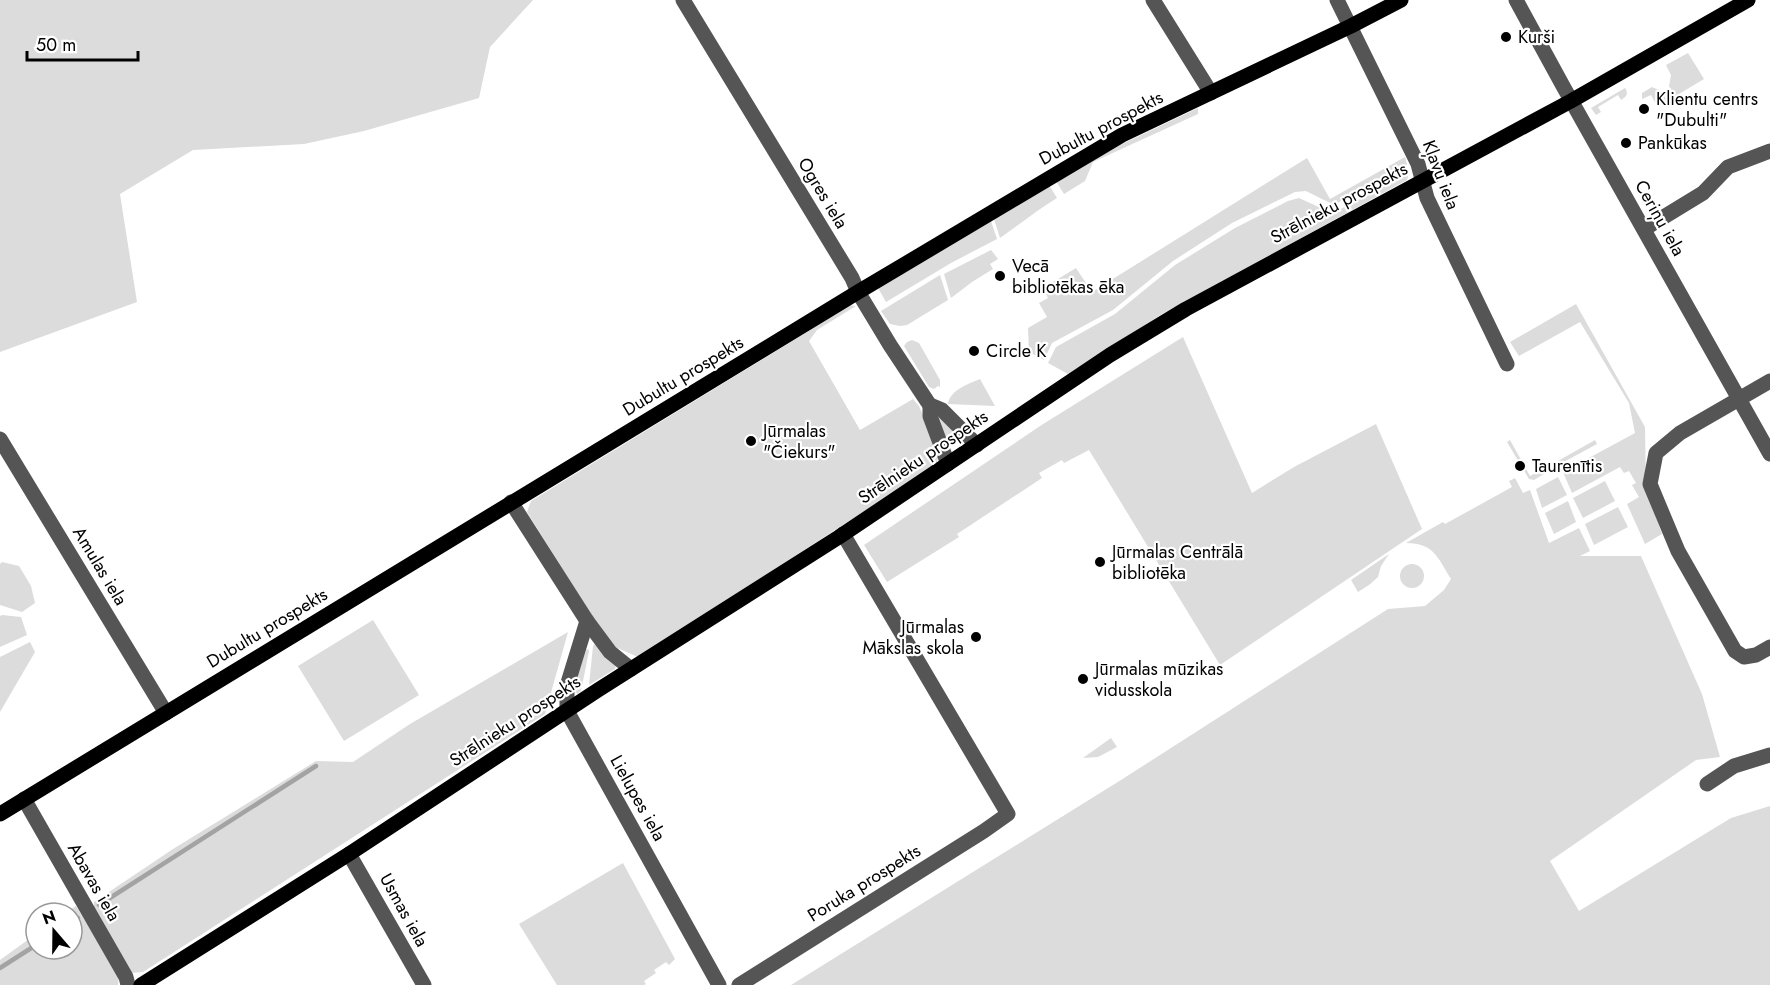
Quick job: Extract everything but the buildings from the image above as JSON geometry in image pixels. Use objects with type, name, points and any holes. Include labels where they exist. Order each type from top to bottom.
[{"type":"main road","name":"Dubultu prospekts","points":[[0,814],[858,292],[1122,135],[1401,0]]},
{"type":"main road","name":"Strēlnieku prospekts","points":[[141,985],[349,854],[631,669],[843,534],[1064,385],[1186,309],[1571,101],[1748,0]]},
{"type":"street","name":"Ogres iela","points":[[683,0],[846,268],[890,345],[930,405],[942,410],[977,445]]},
{"type":"street","points":[[1153,0],[1211,93]]},
{"type":"street","name":"Kļavu iela","points":[[1337,0],[1418,164],[1427,198],[1507,364]]},
{"type":"street","name":"Ceriņu iela","points":[[1516,0],[1770,454]]},
{"type":"street","points":[[1644,229],[1702,192],[1728,167],[1770,151]]},
{"type":"street","points":[[1770,381],[1680,433],[1656,453],[1650,484],[1678,551],[1735,651],[1744,657],[1756,655],[1770,647]]},
{"type":"street","name":"Ogres iela","points":[[930,405],[930,416],[948,464]]},
{"type":"street","name":"Amulas iela","points":[[0,438],[166,713]]},
{"type":"street","points":[[511,502],[587,621],[610,651],[631,669]]},
{"type":"street","name":"Poruka prospekts","points":[[739,985],[1008,814],[843,534]]},
{"type":"street","points":[[567,711],[567,687],[587,621]]},
{"type":"street","name":"Lielupes iela","points":[[567,711],[719,985]]},
{"type":"street","points":[[1707,784],[1734,766],[1770,755]]},
{"type":"street","name":"Abavas iela","points":[[24,799],[126,977],[128,985]]},
{"type":"street","name":"Usmas iela","points":[[349,854],[424,985]]},
{"type":"shaded area","points":[[0,0],[533,0],[490,47],[479,98],[364,131],[304,144],[193,150],[120,194],[137,302],[0,352]]},
{"type":"shaded area","points":[[1688,53],[1704,79],[1674,97],[1669,86],[1671,75],[1666,65]]},
{"type":"shaded area","points":[[1652,87],[1663,92],[1667,100],[1657,106],[1651,95],[1642,99],[1642,93]]},
{"type":"shaded area","points":[[1625,88],[1627,94],[1624,98],[1621,100],[1618,95],[1598,107],[1601,112],[1596,115],[1591,108]]},
{"type":"shaded area","points":[[1198,108],[1198,114],[1093,162],[1085,181],[1064,194],[1056,181],[1116,147]]},
{"type":"shaded area","points":[[1405,157],[1407,165],[1334,205],[1306,191],[1295,192],[1232,223],[1173,261],[1113,310],[1052,343],[1044,360],[1029,352],[1028,328],[1047,317],[1039,303],[1048,298],[1043,288],[1076,268],[1092,292],[1307,158],[1330,199]]},
{"type":"shaded area","points":[[1409,173],[1407,180],[1162,314],[1068,374],[1048,363],[1056,347],[1115,314],[1175,265],[1235,228],[1288,201],[1299,198],[1335,212]]},
{"type":"shaded area","points":[[1049,185],[1057,198],[1000,238],[994,219]]},
{"type":"shaded area","points":[[991,221],[997,239],[951,263],[886,302],[878,288]]},
{"type":"shaded area","points":[[991,250],[998,259],[990,264],[993,269],[951,298],[944,274]]},
{"type":"shaded area","points":[[940,275],[948,300],[907,325],[890,324],[881,311]]},
{"type":"shaded area","points":[[1576,304],[1645,427],[1646,490],[1662,534],[1645,544],[1627,504],[1639,497],[1632,485],[1636,483],[1629,471],[1624,473],[1620,467],[1572,493],[1563,472],[1635,433],[1629,403],[1580,322],[1519,356],[1510,342]]},
{"type":"shaded area","points":[[848,305],[856,306],[817,330],[809,341],[860,430],[913,399],[919,406],[939,453],[936,465],[638,657],[615,647],[597,624],[527,512],[531,501]]},
{"type":"shaded area","points":[[1183,337],[1252,493],[1294,467],[1376,424],[1422,529],[1220,665],[1089,450],[1064,463],[1062,460],[1039,473],[1042,478],[957,534],[959,537],[887,582],[864,545],[1040,426]]},
{"type":"shaded area","points":[[912,340],[919,343],[940,380],[940,387],[934,389],[929,387],[904,346]]},
{"type":"shaded area","points":[[980,379],[995,406],[948,404],[956,391]]},
{"type":"shaded area","points":[[934,412],[941,413],[957,439],[956,445],[953,446],[947,442]]},
{"type":"shaded area","points":[[1510,440],[1530,476],[1551,465],[1553,468],[1534,480],[1529,479],[1507,442]]},
{"type":"shaded area","points":[[1595,440],[1597,444],[1560,464],[1558,461]]},
{"type":"shaded area","points":[[1558,477],[1567,495],[1542,508],[1536,489]]},
{"type":"shaded area","points":[[1515,478],[1523,493],[1530,490],[1549,543],[1579,528],[1590,551],[1580,556],[1641,556],[1702,694],[1720,757],[1696,760],[1550,861],[1579,911],[1731,818],[1770,806],[1770,985],[791,985],[1121,780],[1388,609],[1425,606],[1444,590],[1451,579],[1438,558],[1429,549],[1406,543],[1512,487],[1509,481]]},
{"type":"shaded area","points":[[1605,481],[1615,501],[1583,518],[1573,498]]},
{"type":"shaded area","points":[[1568,501],[1576,522],[1554,534],[1545,513]]},
{"type":"shaded area","points":[[1618,507],[1628,527],[1594,545],[1585,524]]},
{"type":"shaded area","points":[[1389,554],[1381,566],[1378,577],[1358,592],[1351,580]]},
{"type":"shaded area","points":[[2,562],[19,566],[31,586],[35,603],[22,612],[0,605],[0,564]]},
{"type":"shaded area","points":[[1412,564],[1421,567],[1424,576],[1421,585],[1412,588],[1403,585],[1400,576],[1403,567]]},
{"type":"shaded area","points":[[0,616],[21,617],[27,635],[0,647]]},
{"type":"shaded area","points":[[373,620],[419,695],[344,741],[298,666]]},
{"type":"shaded area","points":[[568,632],[545,714],[143,972],[131,973],[94,908],[94,902],[173,849],[316,761],[353,762],[410,724]]},
{"type":"shaded area","points":[[30,642],[35,652],[0,712],[0,657]]},
{"type":"shaded area","points":[[596,643],[616,665],[615,669],[589,685],[593,646]]},
{"type":"shaded area","points":[[588,649],[581,691],[577,694],[574,687]]},
{"type":"shaded area","points":[[1111,738],[1117,747],[1098,757],[1083,758]]},
{"type":"shaded area","points":[[623,863],[675,959],[669,965],[666,962],[654,970],[656,973],[644,981],[646,984],[644,985],[557,985],[519,924]]},
{"type":"shaded area","points":[[84,919],[119,975],[118,985],[0,985],[0,960],[24,943],[24,961],[84,961]]},
{"type":"waterway","points":[[99,905],[316,766]]},
{"type":"waterway","points":[[0,968],[24,953]]},
{"type":"place","name":"Kurši","points":[[1506,37]]},
{"type":"place","name":"Klientu centrs \"Dubulti\"","points":[[1644,109]]},
{"type":"place","name":"Pankūkas","points":[[1626,143]]},
{"type":"place","name":"Vecā bibliotēkas ēka","points":[[1000,276]]},
{"type":"place","name":"Circle K","points":[[974,351]]},
{"type":"place","name":"Jūrmalas \"Čiekurs\"","points":[[751,441]]},
{"type":"place","name":"Taurenītis","points":[[1520,466]]},
{"type":"place","name":"Jūrmalas Centrālā bibliotēka","points":[[1100,562]]},
{"type":"place","name":"Jūrmalas Mākslas skola","points":[[976,637]]},
{"type":"place","name":"Jūrmalas mūzikas vidusskola","points":[[1083,679]]}]
